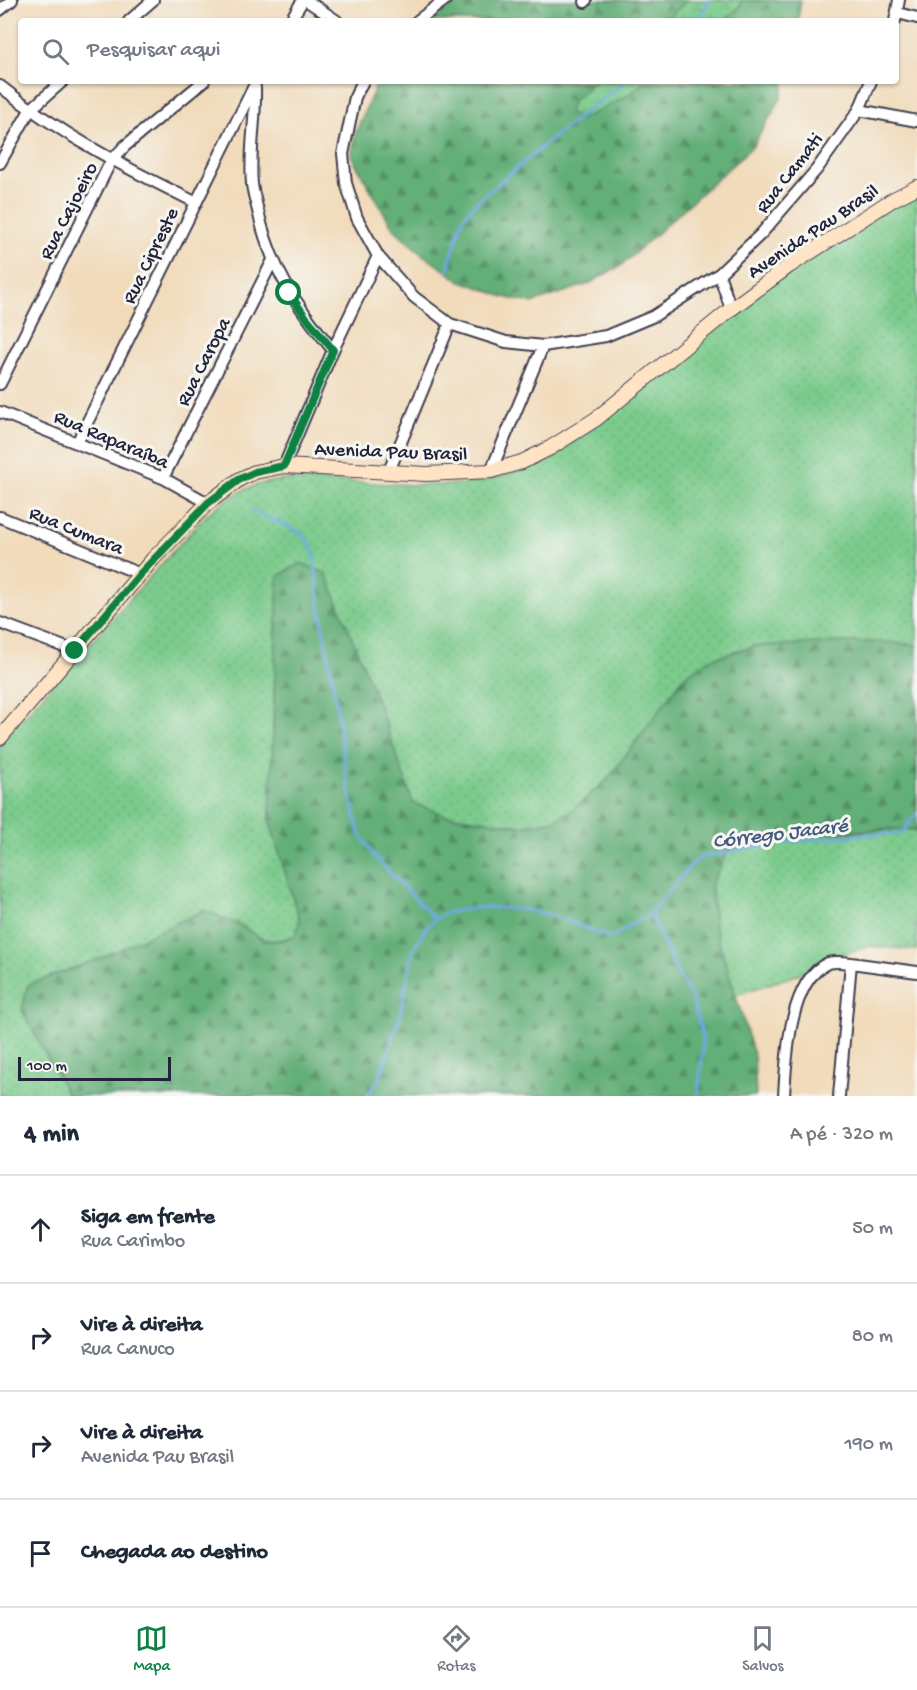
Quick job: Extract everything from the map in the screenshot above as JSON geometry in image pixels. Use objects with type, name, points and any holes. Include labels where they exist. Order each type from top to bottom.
[{"type":"main road","name":"Avenida Pau Brasil","points":[[2,733],[140,574],[208,503],[240,479],[255,472],[284,466],[426,474],[491,471],[522,462],[550,448],[596,419],[731,309],[789,266],[917,186]]},
{"type":"street","points":[[0,10],[12,0]]},
{"type":"street","points":[[132,18],[153,0]]},
{"type":"street","points":[[290,18],[304,0],[332,18]]},
{"type":"street","points":[[421,18],[445,0]]},
{"type":"street","points":[[899,0],[896,17],[917,18]]},
{"type":"street","points":[[0,163],[30,110],[60,84]]},
{"type":"street","name":"Rua Cajoeiro","points":[[0,384],[111,161],[125,146],[200,84]]},
{"type":"street","name":"Rua Cipreste","points":[[76,442],[255,84]]},
{"type":"street","points":[[256,84],[252,185],[262,230],[273,260],[294,301],[333,350]]},
{"type":"street","name":"Rua Camati","points":[[362,84],[355,97],[343,154],[346,183],[357,218],[378,256],[414,297],[450,324],[506,342],[543,346],[606,336],[654,316],[719,274],[761,234],[818,169],[859,110],[870,84]]},
{"type":"street","points":[[0,86],[30,110],[111,161],[195,202]]},
{"type":"street","points":[[859,110],[917,121]]},
{"type":"street","points":[[284,466],[333,350],[378,256]]},
{"type":"street","name":"Rua Caropa","points":[[163,478],[273,260]]},
{"type":"street","points":[[719,274],[731,309]]},
{"type":"street","points":[[389,471],[450,324]]},
{"type":"street","points":[[491,471],[543,346]]},
{"type":"street","name":"Rua Raparaíba","points":[[0,412],[163,478],[208,503]]},
{"type":"street","name":"Rua Cumara","points":[[0,517],[140,574]]},
{"type":"street","points":[[0,623],[75,651]]},
{"type":"street","points":[[784,1096],[787,1047],[794,1014],[806,984],[817,969],[831,962],[917,972]]},
{"type":"street","points":[[839,1096],[851,963]]},
{"type":"green space","points":[[460,0],[687,0],[669,18],[436,18]]},
{"type":"green space","points":[[687,0],[742,0],[739,7],[727,18],[669,18]]},
{"type":"green space","points":[[742,0],[801,0],[798,18],[727,18],[739,7]]},
{"type":"green space","points":[[377,84],[592,84],[572,102],[625,97],[642,84],[784,84],[781,98],[753,146],[622,265],[588,284],[532,303],[504,297],[459,280],[423,255],[393,228],[351,156],[356,131]]},
{"type":"green space","points":[[592,84],[642,84],[625,97],[582,119],[569,114],[572,102]]},
{"type":"green space","points":[[917,191],[917,645],[841,643],[764,646],[734,651],[630,750],[607,780],[566,815],[552,821],[521,826],[445,815],[413,803],[377,700],[278,577],[270,822],[300,921],[295,935],[279,940],[267,940],[242,926],[101,958],[28,985],[22,1010],[68,1096],[0,1096],[0,743],[205,516],[251,487],[283,480],[305,479],[415,485],[462,484],[501,476],[550,457],[562,451],[782,274]]},
{"type":"green space","points":[[301,563],[326,573],[377,700],[413,803],[445,815],[521,826],[552,821],[571,811],[607,780],[685,676],[710,659],[755,646],[840,642],[917,645],[917,830],[847,832],[729,848],[711,885],[715,929],[754,1055],[756,1096],[68,1096],[22,1010],[28,985],[101,958],[204,910],[242,926],[264,941],[284,940],[295,935],[300,921],[270,822],[278,576]]},
{"type":"green space","points":[[917,830],[917,950],[870,946],[826,959],[797,975],[735,995],[715,930],[711,885],[729,848],[821,834]]},
{"type":"waterway","points":[[699,18],[710,0]]},
{"type":"waterway","points":[[447,272],[462,220],[474,204],[560,132],[622,84]]},
{"type":"waterway","points":[[252,511],[290,527],[303,535],[313,548],[346,775],[359,832],[374,856],[435,919]]},
{"type":"waterway","name":"Córrego Jacaré","points":[[367,1096],[379,1079],[400,1015],[413,950],[425,929],[435,919],[446,913],[486,907],[527,910],[555,916],[611,938],[650,913],[701,857],[778,843],[903,833],[917,814]]},
{"type":"waterway","points":[[650,913],[679,976],[690,994],[701,1029],[703,1044],[698,1096]]},
{"type":"route","points":[[75,651],[140,574],[208,503],[240,479],[255,472],[284,466],[333,350],[289,293]]}]
